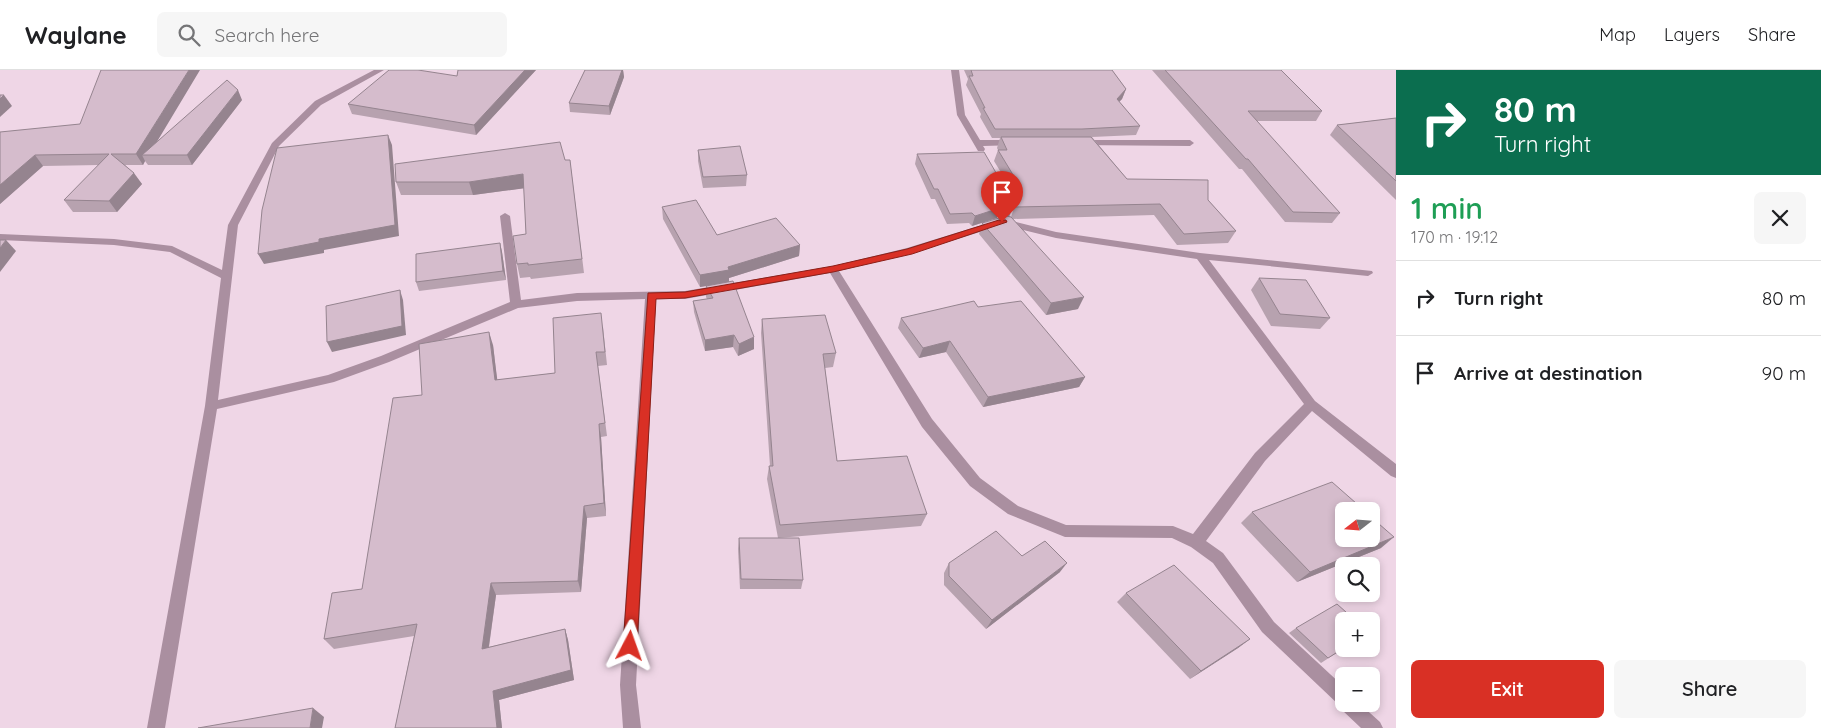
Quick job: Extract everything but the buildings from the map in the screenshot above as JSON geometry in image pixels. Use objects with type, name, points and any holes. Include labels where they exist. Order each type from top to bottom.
[{"type":"street","points":[[156,728],[211,406],[233,225],[275,145],[318,103],[380,70]]},
{"type":"street","points":[[955,70],[961,115],[984,155]]},
{"type":"street","points":[[977,142],[1026,142]]},
{"type":"street","points":[[1074,142],[1190,142]]},
{"type":"street","points":[[993,170],[1010,200],[1002,222]]},
{"type":"street","points":[[505,216],[516,304]]},
{"type":"street","points":[[211,406],[330,379],[385,359],[516,304],[577,297],[685,295],[833,269],[909,252],[1002,222],[1056,235],[1200,256],[1368,272]]},
{"type":"street","points":[[0,236],[114,242],[172,249],[227,277]]},
{"type":"street","points":[[1200,256],[1311,404],[1396,472]]},
{"type":"street","points":[[833,269],[927,423],[975,482],[1013,510],[1065,531],[1173,532],[1196,542],[1218,558],[1268,627],[1335,690]]},
{"type":"street","points":[[632,728],[628,685],[651,296]]},
{"type":"street","points":[[1196,542],[1260,457],[1311,404]]},
{"type":"street","points":[[1357,712],[1374,728]]},
{"type":"route","points":[[630,646],[651,296],[685,295],[833,269],[909,252],[974,233],[1002,222]]}]
